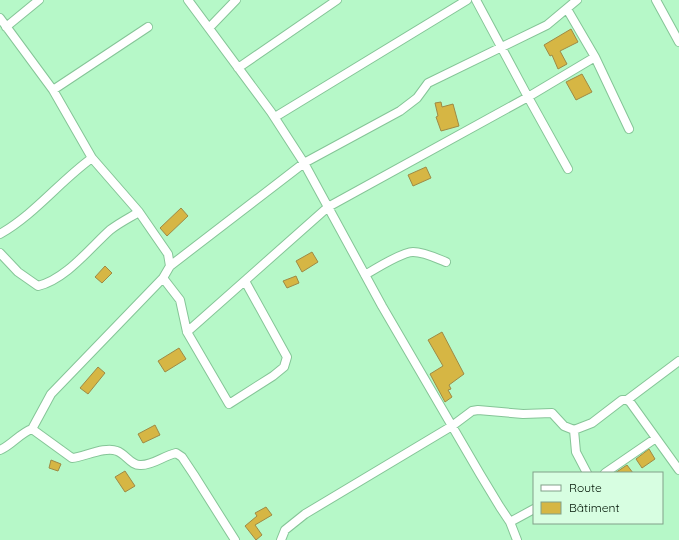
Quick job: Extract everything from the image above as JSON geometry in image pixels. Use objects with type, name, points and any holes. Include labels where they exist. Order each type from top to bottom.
[{"type":"street","points":[[6,27],[39,0]]},
{"type":"street","points":[[188,0],[274,117],[304,163],[365,274],[452,426],[510,522],[517,540]]},
{"type":"street","points":[[209,28],[236,0]]},
{"type":"street","points":[[238,68],[336,0]]},
{"type":"street","points":[[274,117],[467,0]]},
{"type":"street","points":[[476,0],[568,169]]},
{"type":"street","points":[[0,450],[32,429],[51,394],[163,278],[170,266],[304,163],[400,111],[417,98],[428,83],[547,25],[577,0]]},
{"type":"street","points":[[656,0],[679,42]]},
{"type":"street","points":[[567,8],[595,57],[629,129]]},
{"type":"street","points":[[0,18],[53,90],[92,158],[139,212],[168,254],[170,266]]},
{"type":"street","points":[[53,90],[148,27]]},
{"type":"street","points":[[187,332],[328,207],[528,97],[595,57]]},
{"type":"street","points":[[0,234],[15,226],[76,170],[92,158]]},
{"type":"street","points":[[0,253],[18,272],[38,286],[46,284],[65,272],[112,229],[139,212]]},
{"type":"street","points":[[365,274],[388,261],[412,252],[424,254],[446,262]]},
{"type":"street","points":[[163,278],[180,300],[187,332],[229,404],[278,371],[284,366],[287,357],[245,281]]},
{"type":"street","points":[[281,540],[285,530],[306,514],[452,426],[472,411],[478,410],[524,414],[552,413],[564,426],[574,430],[592,423],[622,400],[627,400],[679,361]]},
{"type":"street","points":[[627,400],[679,470]]},
{"type":"street","points":[[32,429],[72,458],[116,450],[133,463],[142,466],[176,453],[182,457],[235,540]]},
{"type":"street","points":[[574,430],[576,452],[586,472]]},
{"type":"street","points":[[606,472],[656,438]]},
{"type":"street","points":[[510,522],[533,510]]},
{"type":"building","points":[[571,29],[578,42],[560,51],[567,64],[558,69],[552,55],[550,56],[544,45]]},
{"type":"building","points":[[582,74],[592,92],[576,100],[566,82]]},
{"type":"building","points":[[441,102],[442,107],[453,104],[459,126],[441,131],[436,117],[438,116],[435,103]]},
{"type":"building","points":[[426,167],[431,178],[413,186],[408,175]]},
{"type":"building","points":[[181,208],[188,216],[167,236],[160,228]]},
{"type":"building","points":[[312,252],[318,262],[302,272],[296,261]]},
{"type":"building","points":[[105,266],[112,273],[102,283],[95,277]]},
{"type":"building","points":[[296,276],[299,283],[287,288],[283,281]]},
{"type":"building","points":[[442,332],[464,374],[449,385],[451,389],[448,390],[452,397],[445,402],[430,374],[443,366],[428,340]]},
{"type":"building","points":[[179,348],[186,359],[165,372],[158,361]]},
{"type":"building","points":[[98,367],[105,373],[88,394],[80,388]]},
{"type":"building","points":[[155,425],[160,435],[143,443],[138,434]]},
{"type":"building","points":[[649,449],[655,459],[642,468],[636,459]]},
{"type":"building","points":[[51,460],[61,464],[58,471],[49,468]]},
{"type":"building","points":[[627,465],[632,472],[616,472]]},
{"type":"building","points":[[125,471],[135,486],[125,492],[115,477]]},
{"type":"building","points":[[266,507],[272,515],[255,525],[262,535],[256,540],[245,526],[257,516],[255,513]]}]
